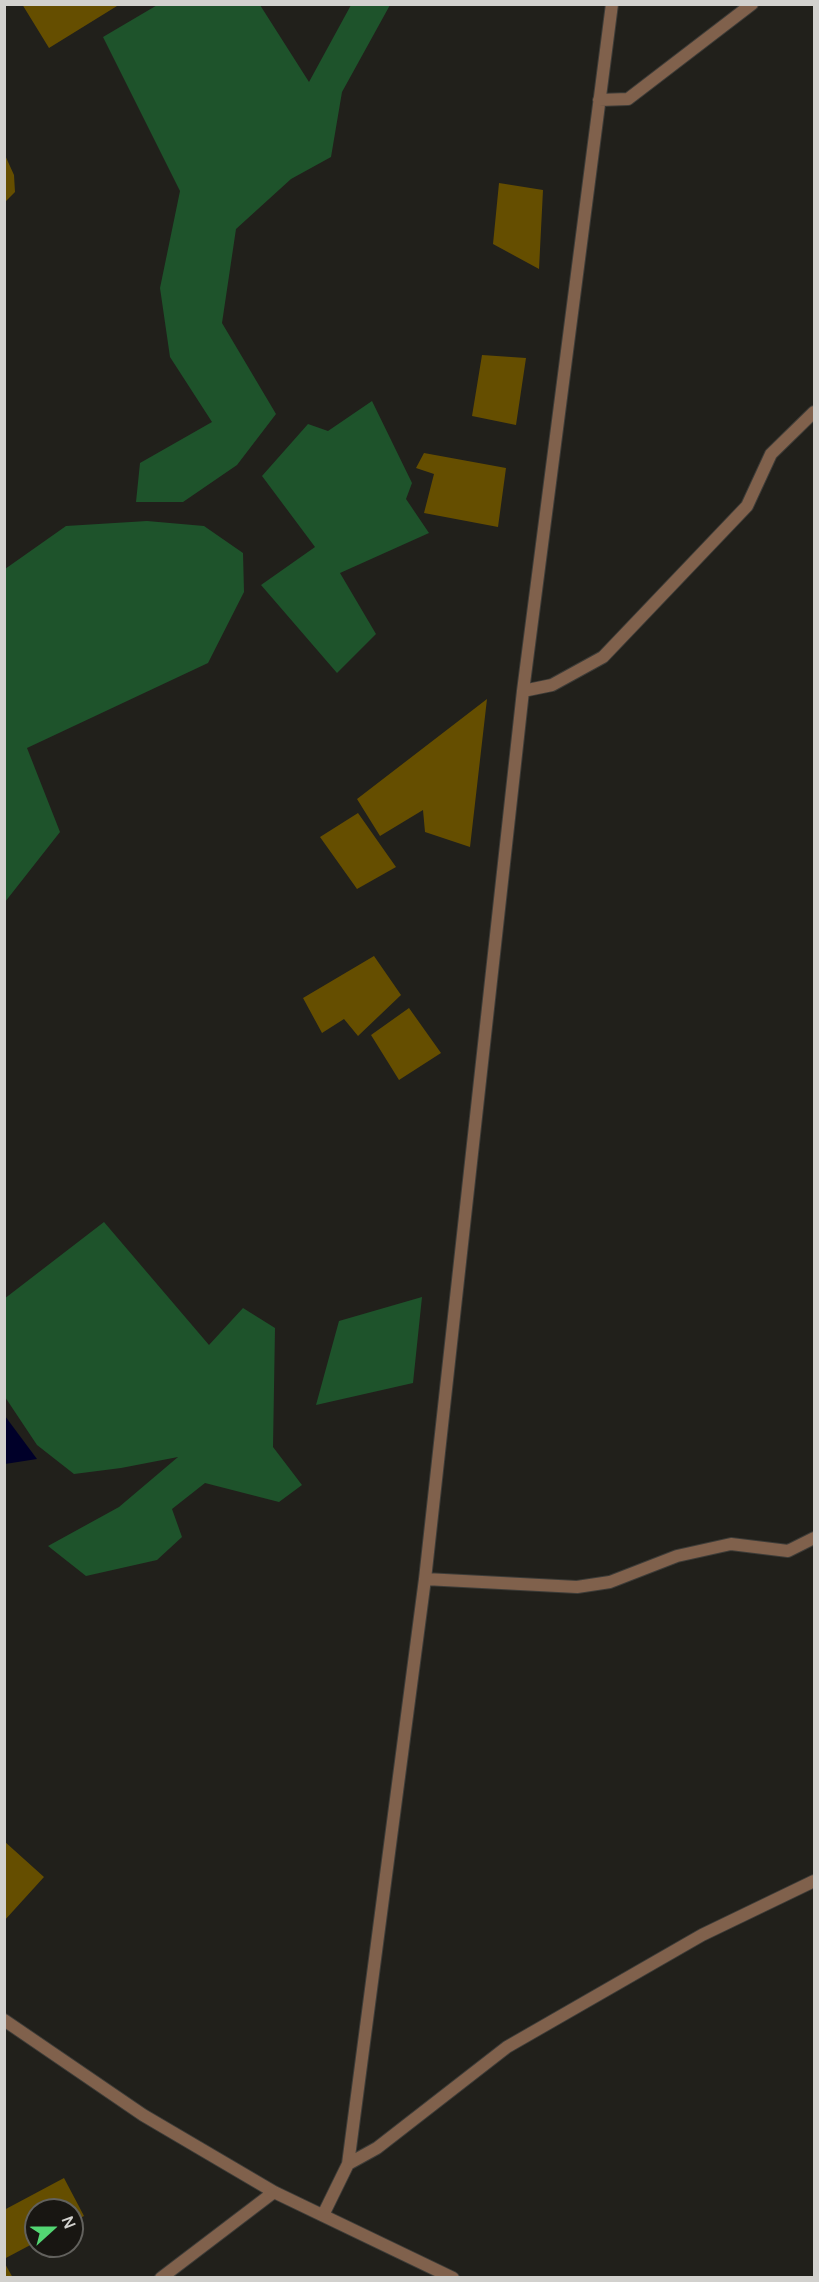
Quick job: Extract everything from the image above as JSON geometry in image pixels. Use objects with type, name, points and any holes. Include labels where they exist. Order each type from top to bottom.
[{"type":"street","points":[[323,2215],[348,2164],[425,1580],[523,691],[612,4]]},
{"type":"street","points":[[599,100],[628,99],[752,4]]},
{"type":"street","points":[[523,691],[552,685],[603,657],[747,506],[771,454],[814,412]]},
{"type":"street","points":[[425,1580],[577,1587],[610,1582],[677,1556],[731,1544],[788,1551],[814,1538]]},
{"type":"street","points":[[348,2164],[377,2148],[507,2047],[702,1935],[814,1881]]},
{"type":"street","points":[[4,2020],[143,2115],[274,2192],[453,2277]]},
{"type":"street","points":[[161,2277],[274,2192]]},
{"type":"green space","points":[[159,4],[260,5],[309,82],[351,5],[390,5],[342,92],[331,157],[291,179],[236,229],[222,323],[276,414],[237,465],[183,502],[136,502],[140,463],[212,422],[170,357],[160,288],[180,191],[103,37]]},
{"type":"green space","points":[[372,401],[412,483],[406,499],[429,533],[340,573],[376,634],[337,673],[261,585],[315,547],[262,476],[308,424],[328,431]]},
{"type":"green space","points":[[147,521],[204,526],[243,553],[244,592],[208,663],[27,748],[60,832],[5,902],[5,569],[66,526]]},
{"type":"green space","points":[[104,1222],[209,1345],[243,1308],[275,1328],[273,1447],[302,1485],[279,1502],[205,1483],[172,1509],[182,1537],[157,1560],[86,1576],[48,1546],[119,1507],[178,1457],[74,1474],[37,1445],[5,1397],[4,1299]]},
{"type":"green space","points":[[422,1297],[413,1383],[316,1405],[339,1321]]},
{"type":"water","points":[[5,1416],[37,1459],[5,1464]]},
{"type":"building","points":[[22,4],[115,4],[117,6],[49,48]]},
{"type":"building","points":[[4,153],[14,175],[15,192],[4,203]]},
{"type":"building","points":[[499,183],[543,190],[539,269],[493,244]]},
{"type":"building","points":[[482,355],[526,358],[516,425],[472,416]]},
{"type":"building","points":[[424,453],[506,468],[498,527],[424,513],[434,474],[416,468]]},
{"type":"building","points":[[487,699],[470,847],[425,832],[423,810],[380,836],[357,799]]},
{"type":"building","points":[[358,813],[396,867],[357,889],[320,837]]},
{"type":"building","points":[[374,956],[401,995],[358,1036],[344,1019],[322,1033],[303,998]]},
{"type":"building","points":[[409,1008],[441,1053],[399,1080],[371,1035]]},
{"type":"building","points":[[4,1841],[44,1877],[4,1921]]},
{"type":"building","points":[[64,2178],[75,2198],[26,2198]]},
{"type":"building","points":[[24,2199],[24,2248],[4,2259],[4,2210]]},
{"type":"building","points":[[4,2262],[13,2278],[4,2278]]}]
